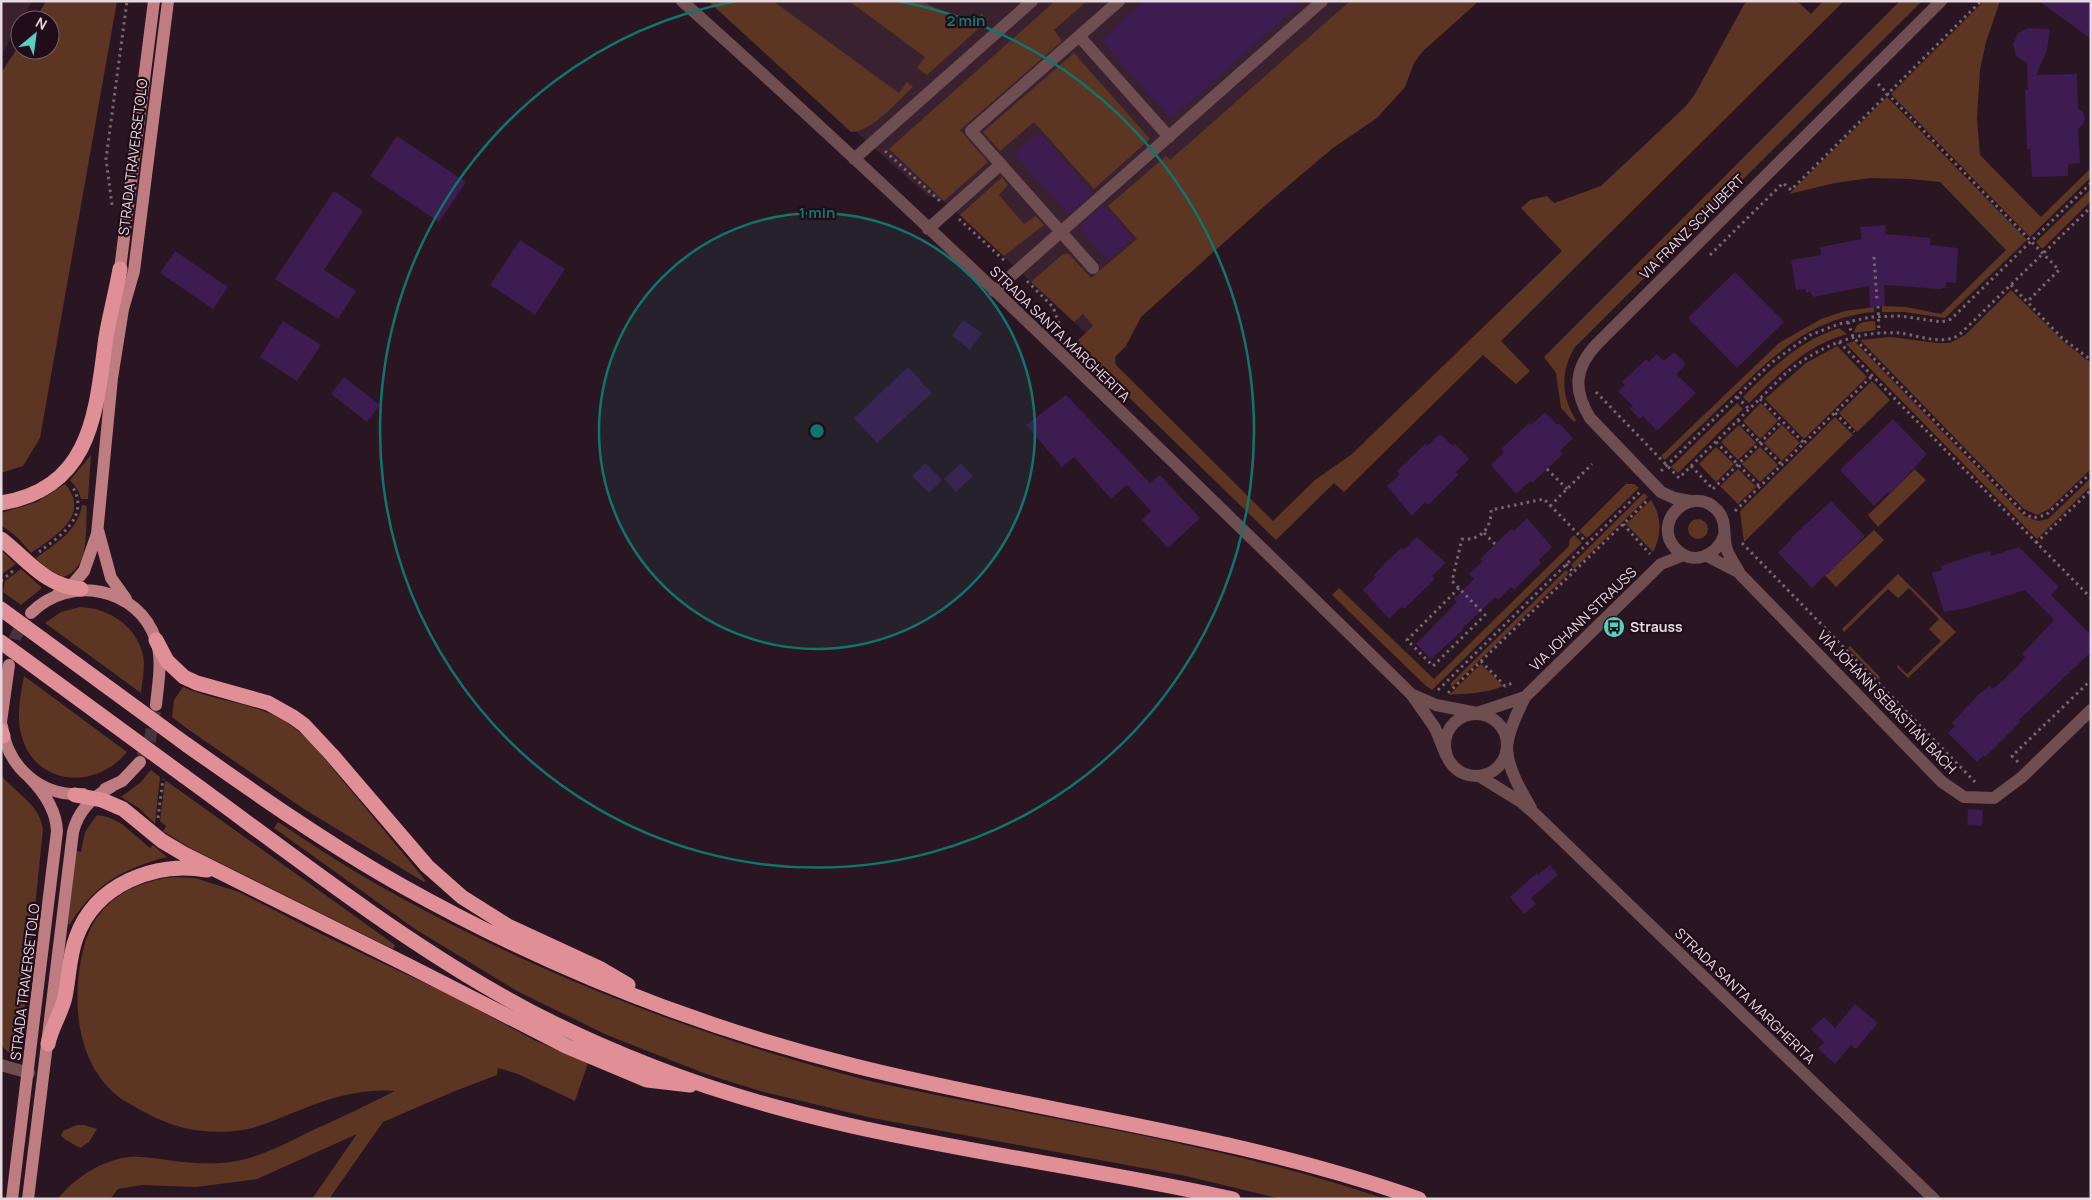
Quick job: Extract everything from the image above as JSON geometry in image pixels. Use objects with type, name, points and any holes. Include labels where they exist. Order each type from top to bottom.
[{"type":"highway","points":[[1,503],[36,492],[61,474],[83,448],[93,421],[109,320],[120,269]]},
{"type":"highway","points":[[1,539],[47,579],[69,591]]},
{"type":"highway","points":[[1,609],[187,745],[304,826],[404,887],[542,956],[668,1008],[741,1033],[853,1065],[966,1091],[1166,1130],[1249,1149],[1330,1170],[1419,1199]]},
{"type":"highway","points":[[156,640],[167,661],[184,677],[197,683],[268,703],[281,709],[304,725],[332,754],[426,866],[462,898],[508,926],[599,968],[668,1008]]},
{"type":"highway","points":[[1,642],[401,932],[499,994],[556,1024],[620,1053],[725,1092]]},
{"type":"highway","points":[[75,795],[94,798],[123,809],[167,844],[229,878]]},
{"type":"highway","points":[[48,1044],[64,999],[71,955],[77,936],[86,918],[103,898],[128,881],[155,870],[198,869],[216,872],[229,878],[604,1063],[648,1080],[703,1087],[786,1110],[862,1128],[1130,1177],[1233,1199]]},
{"type":"main road","name":"STRADA TRAVERSETOLO","points":[[122,314],[120,269],[154,1]]},
{"type":"main road","name":"STRADA TRAVERSETOLO","points":[[98,530],[112,378],[122,314],[134,271],[168,1]]},
{"type":"main road","points":[[69,591],[86,566],[98,530]]},
{"type":"main road","points":[[98,530],[111,578],[118,590],[136,610]]},
{"type":"main road","points":[[31,613],[46,600],[69,591],[105,592],[122,599],[145,618],[156,640],[160,663],[156,704]]},
{"type":"main road","name":"STRADA TRAVERSETOLO","points":[[10,666],[2,728],[12,759],[49,802],[55,816],[57,831],[29,1073],[12,1199]]},
{"type":"main road","name":"STRADA TRAVERSETOLO","points":[[28,1199],[73,832],[83,810],[94,798],[122,781],[140,762]]},
{"type":"main road","name":"STRADA TRAVERSETOLO","points":[[29,777],[50,790],[75,795],[99,792],[111,787]]},
{"type":"street","name":"STRADA SANTA MARGHERITA","points":[[682,1],[994,291],[1412,695],[1435,728],[1451,764],[1469,776],[1480,776],[1521,802],[1535,814],[1934,1199]]},
{"type":"street","points":[[854,159],[1032,1]]},
{"type":"street","points":[[1093,268],[972,131],[1119,1]]},
{"type":"street","points":[[994,291],[1322,1]]},
{"type":"street","name":"VIA FRANZ SCHUBERT","points":[[1690,501],[1674,498],[1647,485],[1590,418],[1581,404],[1578,389],[1579,370],[1597,344],[1941,1]]},
{"type":"street","points":[[1079,36],[1169,137]]},
{"type":"street","points":[[928,229],[1001,164]]},
{"type":"street","name":"VIA FRANZ SCHUBERT","points":[[1661,492],[1670,518]]},
{"type":"street","points":[[1661,564],[1670,518],[1681,505],[1690,501],[1700,501],[1717,509],[1725,526],[1724,536],[1720,544],[1707,556],[1692,558],[1684,555],[1672,544],[1668,536]]},
{"type":"street","name":"VIA JOHANN SEBASTIAN BACH","points":[[1724,536],[1727,549],[1740,574],[1942,782],[1964,797],[1994,798],[2022,777],[2091,710]]},
{"type":"street","name":"VIA JOHANN STRAUSS","points":[[1507,749],[1515,715],[1525,697],[1661,564],[1684,555]]},
{"type":"street","name":"VIA JOHANN SEBASTIAN BACH","points":[[1707,556],[1740,574]]},
{"type":"street","name":"STRADA SANTA MARGHERITA","points":[[1412,695],[1436,705],[1491,718],[1503,728],[1507,738],[1507,749],[1514,774],[1535,814]]},
{"type":"street","name":"VIA JOHANN STRAUSS","points":[[1477,714],[1525,697]]},
{"type":"street","points":[[1446,755],[1446,735],[1451,726],[1467,714],[1477,714]]},
{"type":"street","points":[[1480,776],[1490,773],[1498,767],[1504,759],[1507,749]]},
{"type":"street","points":[[1,1056],[16,1070]]},
{"type":"street","points":[[1,1065],[29,1073]]},
{"type":"path","points":[[113,212],[106,160],[127,1]]},
{"type":"path","points":[[1706,259],[1783,183],[1791,190],[1981,1]]},
{"type":"path","points":[[1868,74],[2060,270],[2026,302]]},
{"type":"path","points":[[874,141],[1054,307],[1064,337]]},
{"type":"path","points":[[1434,694],[1771,363],[1797,343],[1817,332],[1848,322],[1878,316],[1900,316],[1946,322],[1956,315],[2091,183]]},
{"type":"path","points":[[1589,385],[1679,478],[1798,364],[1824,348],[1854,337],[1879,333],[1901,333],[1942,340],[1955,338],[2091,207]]},
{"type":"path","points":[[1874,256],[1877,300]]},
{"type":"path","points":[[2011,285],[2062,338],[2091,360]]},
{"type":"path","points":[[1878,306],[1879,333]]},
{"type":"path","points":[[1848,322],[1850,332],[1854,337],[2029,516],[2042,517],[2049,513],[2091,473]]},
{"type":"path","points":[[1838,342],[2091,598]]},
{"type":"path","points":[[1735,511],[1872,376]]},
{"type":"path","points":[[1737,397],[1749,409]]},
{"type":"path","points":[[1760,399],[1804,443]]},
{"type":"path","points":[[1835,413],[1854,432]]},
{"type":"path","points":[[1738,420],[1782,465]]},
{"type":"path","points":[[1713,489],[1782,421]]},
{"type":"path","points":[[1716,442],[1760,487]]},
{"type":"path","points":[[1550,506],[1592,464]]},
{"type":"path","points":[[1691,466],[1718,494]]},
{"type":"path","points":[[1547,469],[1567,489]]},
{"type":"path","points":[[1,581],[64,534],[76,515],[78,507],[76,494],[61,474]]},
{"type":"path","points":[[1449,698],[1444,697],[1650,497],[1647,485]]},
{"type":"path","points":[[2036,543],[2091,490]]},
{"type":"path","points":[[1459,588],[1407,640],[1433,666],[1484,614],[1459,588],[1452,581],[1462,539],[1474,538],[1484,532],[1491,521],[1491,510],[1544,499],[1587,544]]},
{"type":"path","points":[[1729,506],[1737,515]]},
{"type":"path","points":[[1623,524],[1651,553],[1644,560]]},
{"type":"path","points":[[1484,532],[1495,544]]},
{"type":"path","points":[[1740,538],[1742,544],[1977,785]]},
{"type":"path","points":[[1566,564],[1573,572]]},
{"type":"path","points":[[1481,661],[1505,686],[1512,683],[1517,686],[1511,689]]},
{"type":"path","points":[[2014,768],[2018,763],[2012,756],[2091,680]]},
{"type":"path","points":[[1444,684],[1451,690]]},
{"type":"shaded area","points":[[1,1],[32,1],[27,10],[10,10],[10,40],[1,56]]},
{"type":"shaded area","points":[[46,1],[117,1],[40,438],[23,466],[1,473],[1,73],[10,59],[60,60],[60,10],[41,10]]},
{"type":"shaded area","points":[[708,1],[773,1],[899,93],[907,82],[913,87],[876,121],[859,131],[851,132]]},
{"type":"shaded area","points":[[710,1],[1458,1],[1086,333],[944,201],[928,196]]},
{"type":"shaded area","points":[[849,1],[920,1],[975,25],[981,13],[988,20],[927,75],[917,68],[925,57]]},
{"type":"shaded area","points":[[1055,1],[1087,1],[1054,30],[1062,41],[960,130],[988,162],[944,201],[889,149]]},
{"type":"shaded area","points":[[1350,1],[1479,1],[1422,52],[1414,63],[1405,87],[1377,118],[1333,148],[1268,203],[1141,317],[1126,346],[1115,357],[1116,365],[1273,521],[1315,480],[1352,454],[1562,251],[1521,208],[1530,200],[1547,196],[1554,203],[1601,186],[1686,106],[1695,94],[1746,1],[1797,1],[1811,14],[1823,1],[1844,1],[1501,341],[1530,371],[1516,384],[1483,355],[1344,492],[1334,483],[1276,540],[1074,344],[1093,326],[1083,314],[1074,322],[1031,282],[1063,254],[1069,254],[1091,278],[1137,239],[1108,206],[1166,156],[1170,160]]},
{"type":"shaded area","points":[[1900,1],[1922,1],[1575,347],[1567,366],[1564,384],[1567,402],[1576,420],[1574,422],[1561,408],[1556,373],[1544,357]]},
{"type":"shaded area","points":[[1984,1],[2000,1],[1986,42],[1980,70],[1977,118],[1980,155],[2041,217],[2091,168],[2091,177],[2030,237],[1891,94]]},
{"type":"shaded area","points":[[1074,53],[1150,139],[1094,189],[1034,122],[1000,151],[983,132]]},
{"type":"shaded area","points":[[1887,97],[2027,240],[1945,318],[1904,312],[1882,312],[1882,306],[1906,307],[1941,314],[2006,250],[1940,182],[1870,178],[1835,183],[1789,194]]},
{"type":"shaded area","points":[[1002,177],[1008,185],[999,195],[1024,224],[1036,216],[1044,225],[1004,256],[960,215]]},
{"type":"shaded area","points":[[2091,189],[2091,201],[2042,249],[2036,242]]},
{"type":"shaded area","points":[[2011,290],[2064,342],[2091,363],[2091,469],[2049,509],[2037,515],[2024,509],[1860,340],[1891,337],[1950,343],[1965,335]]},
{"type":"shaded area","points":[[1874,307],[1874,312],[1832,321],[1797,339],[1766,364],[1665,460],[1661,456],[1779,343],[1821,319],[1845,311]]},
{"type":"shaded area","points":[[1875,321],[1876,330],[1854,333],[1859,324]]},
{"type":"shaded area","points":[[1839,328],[1847,334],[1818,345],[1806,353],[1782,372],[1749,403],[1743,397],[1787,356],[1811,340]]},
{"type":"shaded area","points":[[1854,341],[2024,516],[2038,521],[2048,519],[2091,478],[2091,486],[2037,539],[1846,344]]},
{"type":"shaded area","points":[[1837,346],[1867,377],[1804,439],[1765,399],[1806,363]]},
{"type":"shaded area","points":[[1872,381],[1890,400],[1857,432],[1839,413]]},
{"type":"shaded area","points":[[1737,403],[1743,409],[1678,473],[1671,467]]},
{"type":"shaded area","points":[[1761,403],[1778,421],[1760,439],[1743,421]]},
{"type":"shaded area","points":[[1835,417],[1853,435],[1744,542],[1740,511]]},
{"type":"shaded area","points":[[1739,425],[1756,443],[1738,460],[1721,442]]},
{"type":"shaded area","points":[[1782,425],[1800,443],[1782,461],[1764,443]]},
{"type":"shaded area","points":[[1716,447],[1734,464],[1716,482],[1699,464]]},
{"type":"shaded area","points":[[1760,447],[1778,465],[1760,482],[1742,464]]},
{"type":"shaded area","points":[[91,455],[88,499],[81,499],[78,490],[70,480]]},
{"type":"shaded area","points":[[1913,468],[1926,480],[1878,527],[1868,515],[1914,470]]},
{"type":"shaded area","points":[[1738,469],[1756,487],[1738,504],[1720,486]]},
{"type":"shaded area","points":[[65,484],[72,495],[74,506],[72,515],[59,532],[31,553],[18,538],[1,525],[1,513],[37,502]]},
{"type":"shaded area","points":[[1626,484],[1634,484],[1639,488],[1587,538],[1579,531]]},
{"type":"shaded area","points":[[1644,493],[1648,497],[1574,569],[1571,565]]},
{"type":"shaded area","points":[[1651,500],[1655,506],[1660,526],[1653,552],[1626,524]]},
{"type":"shaded area","points":[[82,505],[87,506],[85,547],[78,566],[72,573],[63,577],[46,568],[36,558],[71,530],[80,514]]},
{"type":"shaded area","points":[[1698,519],[1705,522],[1708,529],[1705,536],[1698,539],[1691,536],[1688,529],[1691,522]]},
{"type":"shaded area","points":[[1874,530],[1884,540],[1836,587],[1825,575]]},
{"type":"shaded area","points":[[1574,535],[1582,543],[1432,690],[1332,595],[1339,588],[1434,679],[1569,546],[1570,539]]},
{"type":"shaded area","points":[[1,550],[16,564],[1,575]]},
{"type":"shaded area","points":[[21,569],[42,588],[21,605],[3,592],[5,581]]},
{"type":"shaded area","points":[[1566,570],[1569,573],[1452,687],[1450,684]]},
{"type":"shaded area","points":[[1898,574],[1956,632],[1908,678],[1897,667],[1898,665],[1907,674],[1941,641],[1929,629],[1939,619],[1909,588],[1898,598],[1888,589],[1844,632],[1842,629]]},
{"type":"shaded area","points":[[80,607],[103,611],[122,622],[131,630],[142,650],[144,662],[141,693],[45,623],[61,612]]},
{"type":"shaded area","points":[[1850,646],[1880,677],[1879,680],[1848,648]]},
{"type":"shaded area","points":[[1481,664],[1503,686],[1483,692],[1449,695]]},
{"type":"shaded area","points":[[24,676],[127,752],[114,765],[99,773],[83,777],[67,777],[52,773],[39,764],[28,751],[21,734],[19,719]]},
{"type":"shaded area","points":[[183,687],[207,696],[269,713],[299,731],[425,880],[424,882],[304,809],[172,717],[174,700]]},
{"type":"shaded area","points":[[151,770],[160,777],[155,824],[139,808],[121,797],[141,782]]},
{"type":"shaded area","points":[[1,775],[32,805],[41,820],[43,829],[25,1005],[14,1055],[1,1045]]},
{"type":"shaded area","points":[[165,780],[395,945],[393,949],[190,848],[163,831],[166,826],[160,821]]},
{"type":"shaded area","points":[[97,815],[108,817],[122,824],[150,848],[153,845],[167,857],[136,867],[111,880],[89,898],[70,924],[68,924],[76,851],[81,852],[85,832]]},
{"type":"shaded area","points":[[278,822],[364,877],[451,924],[567,978],[686,1025],[808,1064],[870,1081],[1194,1147],[1322,1179],[1385,1199],[1281,1199],[1186,1176],[872,1118],[760,1091],[706,1074],[607,1035],[517,991],[415,929],[274,828]]},
{"type":"shaded area","points":[[173,877],[195,878],[239,892],[321,934],[452,996],[536,1041],[588,1063],[575,1101],[518,1074],[498,1068],[497,1075],[383,1122],[329,1199],[312,1199],[357,1134],[257,1179],[196,1187],[142,1185],[118,1189],[110,1199],[58,1199],[80,1177],[109,1162],[129,1157],[201,1163],[219,1163],[246,1159],[278,1147],[395,1091],[383,1090],[346,1095],[257,1127],[218,1132],[194,1130],[171,1124],[134,1106],[113,1092],[100,1078],[91,1062],[80,1026],[78,987],[83,950],[95,920],[104,908],[115,899],[142,884]]},
{"type":"shaded area","points":[[77,1125],[97,1129],[89,1142],[80,1148],[61,1136],[63,1131]]},
{"type":"building","points":[[1144,1],[1303,1],[1171,119],[1101,40]]},
{"type":"building","points":[[2039,1],[2091,1],[2091,39]]},
{"type":"building","points":[[2028,28],[2050,29],[2047,50],[2036,75],[2077,74],[2078,108],[2083,112],[2085,118],[2083,124],[2078,129],[2080,163],[2068,164],[2068,176],[2032,177],[2030,149],[2027,149],[2025,90],[2028,90],[2027,63],[2016,56],[2013,44],[2018,33]]},
{"type":"building","points":[[1039,132],[1093,193],[1068,215],[1014,154]]},
{"type":"building","points":[[397,136],[466,182],[439,222],[370,176]]},
{"type":"building","points":[[334,191],[363,211],[324,270],[356,291],[338,319],[275,279]]},
{"type":"building","points":[[1103,205],[1133,238],[1108,260],[1079,227]]},
{"type":"building","points":[[1886,225],[1885,234],[1931,238],[1930,245],[1958,248],[1956,283],[1946,282],[1946,288],[1941,289],[1884,285],[1885,306],[1870,307],[1869,286],[1813,297],[1810,292],[1806,293],[1806,289],[1796,290],[1791,260],[1821,255],[1820,247],[1862,239],[1860,227]]},
{"type":"building","points":[[520,240],[565,269],[535,315],[490,285]]},
{"type":"building","points":[[175,251],[228,287],[213,309],[160,273]]},
{"type":"building","points":[[1735,272],[1784,322],[1737,368],[1688,318]]},
{"type":"building","points":[[963,320],[982,333],[970,350],[952,336]]},
{"type":"building","points":[[283,321],[321,345],[297,381],[260,357]]},
{"type":"building","points":[[1674,352],[1686,364],[1676,374],[1696,393],[1657,431],[1643,416],[1639,419],[1630,409],[1633,406],[1618,391],[1625,385],[1622,382],[1646,359],[1649,362],[1657,354],[1664,361]]},
{"type":"building","points":[[908,367],[932,393],[877,443],[854,418]]},
{"type":"building","points":[[344,377],[380,405],[367,422],[331,394]]},
{"type":"building","points":[[1066,395],[1150,483],[1160,475],[1200,518],[1168,548],[1142,520],[1151,511],[1127,485],[1111,499],[1074,457],[1062,467],[1026,425]]},
{"type":"building","points":[[1545,412],[1573,438],[1560,451],[1563,454],[1532,483],[1530,481],[1516,494],[1491,465],[1504,452],[1501,449],[1529,423],[1531,425]]},
{"type":"building","points":[[1893,419],[1927,454],[1890,494],[1888,492],[1874,506],[1840,470]]},
{"type":"building","points":[[1440,434],[1453,446],[1455,444],[1469,459],[1456,472],[1458,475],[1428,505],[1425,502],[1412,516],[1387,486],[1400,474],[1397,471],[1425,444],[1427,446]]},
{"type":"building","points":[[925,463],[942,480],[929,493],[912,476]]},
{"type":"building","points":[[961,463],[973,476],[956,492],[944,479]]},
{"type":"building","points":[[1831,501],[1865,536],[1812,588],[1778,553],[1791,538]]},
{"type":"building","points":[[1527,518],[1552,547],[1539,560],[1541,563],[1514,590],[1511,587],[1498,600],[1495,597],[1431,659],[1416,644],[1457,602],[1454,599],[1474,579],[1469,574],[1483,561],[1480,559],[1511,529],[1514,531]]},
{"type":"building","points":[[1417,537],[1446,563],[1432,576],[1435,579],[1404,609],[1402,606],[1389,619],[1363,590],[1376,577],[1374,575],[1387,561],[1401,548],[1404,550]]},
{"type":"building","points":[[2019,547],[2059,587],[2051,595],[2091,635],[2091,652],[2019,720],[2020,722],[1985,757],[1984,755],[1977,762],[1948,733],[1955,726],[1952,723],[1979,694],[1989,686],[1992,689],[1998,685],[2021,663],[2025,657],[2022,654],[2054,620],[2025,590],[1967,608],[1944,612],[1932,573],[1942,570],[1941,566],[1977,554],[1990,551],[1991,556]]},
{"type":"building","points":[[1968,809],[1983,810],[1982,826],[1967,825]]},
{"type":"building","points":[[1550,865],[1558,875],[1531,898],[1536,904],[1524,914],[1510,897],[1537,873],[1538,875]]},
{"type":"building","points":[[1855,1004],[1878,1023],[1856,1049],[1851,1045],[1835,1064],[1818,1049],[1824,1042],[1811,1029],[1824,1017],[1835,1028]]},
{"type":"tunnel","points":[[11,657],[15,638],[26,618]]},
{"type":"tunnel","points":[[142,757],[150,740],[156,705]]},
{"type":"place","name":"Strauss","points":[[1614,627]]}]
